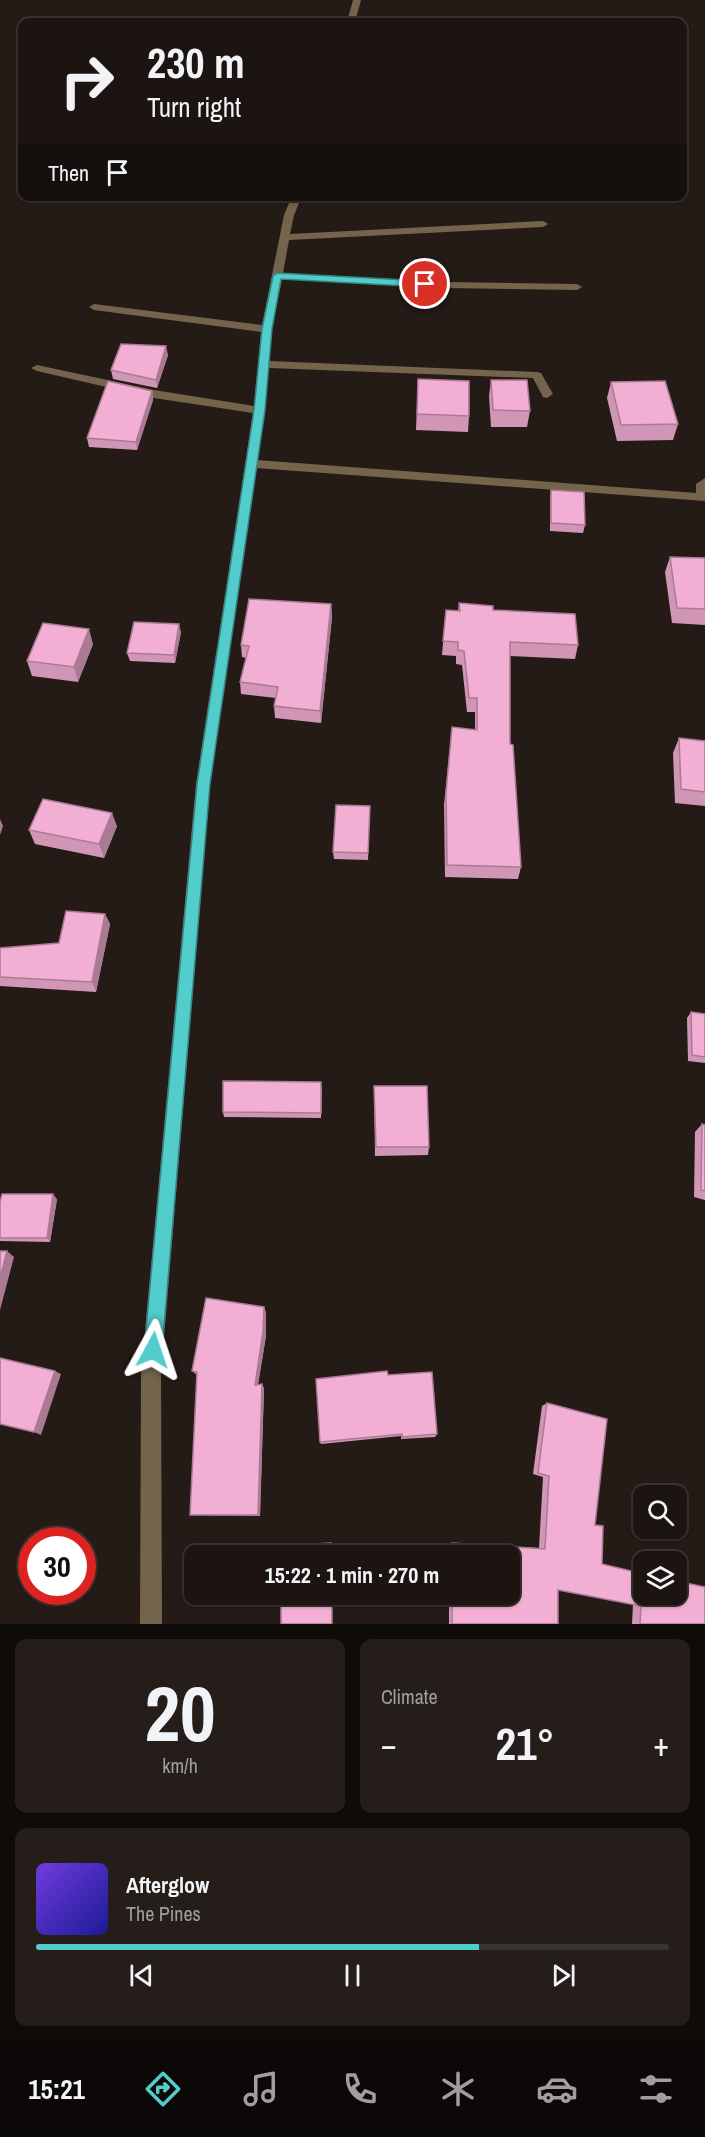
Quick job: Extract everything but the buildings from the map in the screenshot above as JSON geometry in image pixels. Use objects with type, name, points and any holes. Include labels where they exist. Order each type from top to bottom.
[{"type":"street","points":[[352,18],[357,0]]},
{"type":"street","points":[[151,1624],[151,1374],[203,784],[260,410],[267,329],[289,215],[295,201]]},
{"type":"street","points":[[285,237],[543,224]]},
{"type":"street","points":[[277,276],[446,285],[577,287]]},
{"type":"street","points":[[94,307],[267,329]]},
{"type":"street","points":[[264,364],[537,375],[547,394]]},
{"type":"street","points":[[37,368],[154,394],[260,410]]},
{"type":"street","points":[[252,464],[702,498],[702,484],[705,482]]},
{"type":"route","points":[[153,1350],[203,784],[260,410],[267,329],[277,276],[425,284]]}]
